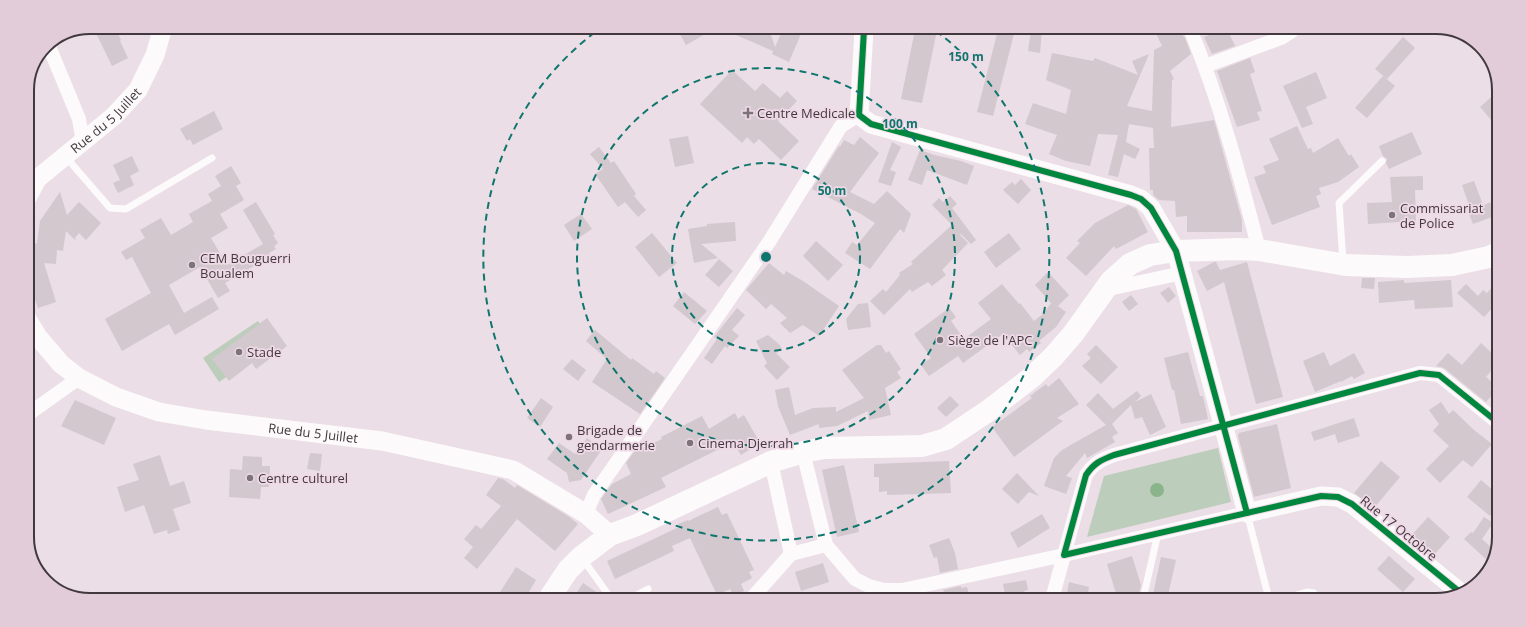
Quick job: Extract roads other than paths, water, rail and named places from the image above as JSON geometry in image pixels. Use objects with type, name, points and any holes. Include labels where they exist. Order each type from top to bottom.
[{"type":"main road","points":[[553,593],[568,570],[580,557],[610,535],[637,525],[771,462],[803,452],[824,448],[922,446],[946,439],[988,411],[1032,377],[1074,334],[1111,281],[1130,264],[1150,255],[1176,251],[1240,249],[1259,250],[1344,265],[1407,268],[1452,265],[1492,255]]},
{"type":"street","name":"Rue du 5 Juillet","points":[[34,185],[37,179],[114,116],[138,90],[155,55],[161,34]]},
{"type":"street","points":[[859,114],[864,34]]},
{"type":"street","points":[[1192,34],[1205,66],[1239,173],[1259,250]]},
{"type":"street","points":[[1205,66],[1281,38],[1287,34]]},
{"type":"street","points":[[50,50],[80,119],[83,142]]},
{"type":"street","points":[[803,452],[826,545],[855,579],[869,586],[884,590],[902,590],[923,586],[1247,513],[1176,251],[1151,208],[1141,199],[1131,195],[871,124],[859,114]]},
{"type":"street","points":[[586,514],[594,495],[769,242],[841,126],[859,114]]},
{"type":"street","points":[[1104,290],[1182,273]]},
{"type":"street","name":"Rue du 5 Juillet","points":[[34,330],[61,364],[79,378],[116,397],[159,412],[206,420],[382,441],[513,470],[586,514],[610,535]]},
{"type":"street","points":[[1054,593],[1086,475],[1092,466],[1114,455],[1420,373],[1439,375],[1492,418]]},
{"type":"street","points":[[34,410],[79,378]]},
{"type":"street","points":[[771,462],[791,554]]},
{"type":"street","name":"Rue 17 Octobre","points":[[1247,513],[1321,496],[1338,497],[1352,504],[1457,589]]},
{"type":"street","points":[[756,593],[791,554],[826,545]]},
{"type":"lane","points":[[65,156],[110,208],[126,209],[212,158]]},
{"type":"lane","points":[[1344,265],[1339,203],[1382,161]]},
{"type":"lane","points":[[1247,513],[1267,593]]},
{"type":"lane","points":[[1144,593],[1158,533]]},
{"type":"lane","points":[[580,557],[607,593]]},
{"type":"lane","points":[[640,593],[648,589]]},
{"type":"place","name":"Centre Medicale","points":[[748,113]]},
{"type":"place","name":"Commissariat de Police","points":[[1392,215]]},
{"type":"place","name":"CEM Bouguerri Boualem","points":[[192,265]]},
{"type":"place","name":"Siège de l'APC","points":[[940,340]]},
{"type":"place","name":"Stade","points":[[239,352]]},
{"type":"place","name":"Brigade de gendarmerie","points":[[569,437]]},
{"type":"place","name":"Cinema Djerrah","points":[[690,443]]},
{"type":"place","name":"Centre culturel","points":[[250,478]]}]
